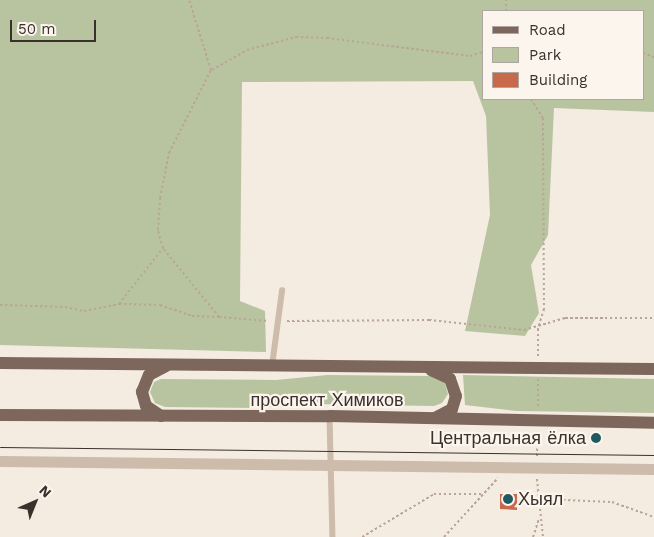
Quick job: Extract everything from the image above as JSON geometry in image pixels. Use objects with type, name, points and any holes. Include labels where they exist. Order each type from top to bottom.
[{"type":"main road","name":"проспект Химиков","points":[[0,363],[654,369]]},
{"type":"main road","points":[[165,418],[152,413],[146,406],[142,387],[153,372],[171,365]]},
{"type":"main road","points":[[424,367],[446,376],[456,391],[452,409],[433,418]]},
{"type":"main road","name":"проспект Химиков","points":[[0,416],[165,418],[330,416],[654,422]]},
{"type":"street","points":[[0,462],[654,468]]},
{"type":"lane","points":[[272,366],[282,291]]},
{"type":"lane","points":[[330,416],[333,465],[332,537]]},
{"type":"path","points":[[189,0],[211,70]]},
{"type":"path","points":[[219,317],[163,248],[158,230],[160,198],[168,153],[211,70],[247,50],[296,37],[327,38],[470,56],[482,52]]},
{"type":"path","points":[[533,100],[543,118],[544,309],[538,329],[538,368]]},
{"type":"path","points":[[119,304],[163,248]]},
{"type":"path","points":[[0,306],[84,311],[119,304],[160,305],[192,316],[270,322]]},
{"type":"path","points":[[280,321],[429,320],[538,329],[565,318],[654,318]]},
{"type":"path","points":[[444,537],[508,468]]},
{"type":"path","points":[[536,468],[539,516],[544,537]]},
{"type":"path","points":[[362,537],[434,494],[483,494]]},
{"type":"path","points":[[538,499],[612,502],[654,517]]},
{"type":"path","points":[[533,537],[539,516]]},
{"type":"green space","points":[[0,0],[654,0],[654,112],[554,108],[548,235],[531,265],[539,313],[525,336],[465,331],[490,215],[486,116],[473,81],[242,82],[240,301],[265,311],[266,352],[0,345]]},
{"type":"green space","points":[[327,375],[434,376],[444,381],[448,394],[442,403],[434,406],[311,404],[257,408],[165,407],[155,403],[150,392],[154,382],[161,379],[276,380]]},
{"type":"green space","points":[[463,375],[654,379],[654,413],[516,411],[465,405]]},
{"type":"building","points":[[500,494],[517,494],[517,510],[500,509]]},
{"type":"tram line","points":[[0,447],[654,455]]},
{"type":"place","name":"Центральная ёлка","points":[[596,438]]},
{"type":"place","name":"Хыял","points":[[508,499]]}]
